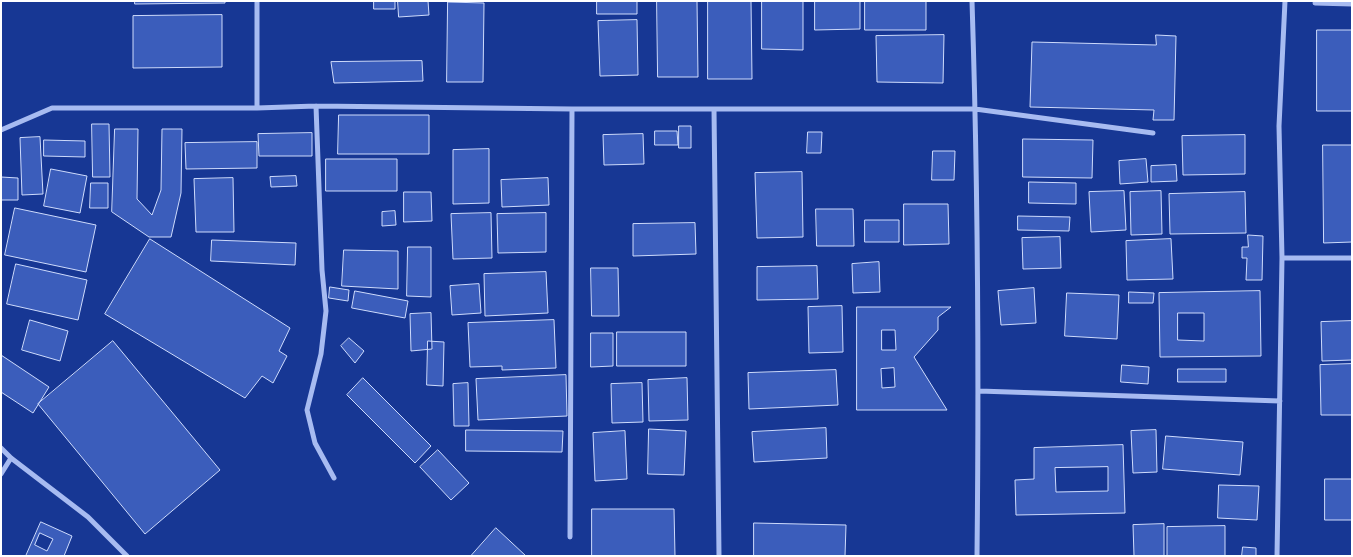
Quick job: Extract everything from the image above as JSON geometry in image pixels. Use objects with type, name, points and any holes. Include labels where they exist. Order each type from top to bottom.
[{"type":"street","points":[[257,108],[258,1]]},
{"type":"street","points":[[972,1],[978,392],[977,556]]},
{"type":"street","points":[[1277,556],[1282,258],[1279,126],[1285,1]]},
{"type":"street","points":[[1315,3],[1352,4]]},
{"type":"street","points":[[316,106],[322,270],[326,311],[321,354],[307,410],[315,443],[334,478]]},
{"type":"street","points":[[1,130],[52,108],[257,108],[316,106],[572,109],[975,109],[1153,134]]},
{"type":"street","points":[[570,537],[572,109]]},
{"type":"street","points":[[714,109],[719,556]]},
{"type":"street","points":[[1282,258],[1352,258]]},
{"type":"street","points":[[978,392],[1280,400]]},
{"type":"street","points":[[1,448],[11,458],[88,517],[127,556]]},
{"type":"street","points":[[1,474],[11,458]]},
{"type":"building","points":[[135,1],[225,1],[225,3],[135,4]]},
{"type":"building","points":[[374,1],[395,1],[395,9],[374,9]]},
{"type":"building","points":[[398,1],[428,1],[429,15],[399,17]]},
{"type":"building","points":[[597,1],[637,1],[637,14],[597,14]]},
{"type":"building","points":[[657,1],[697,1],[698,77],[658,77]]},
{"type":"building","points":[[708,1],[751,1],[752,79],[708,79]]},
{"type":"building","points":[[762,1],[803,1],[803,50],[762,49]]},
{"type":"building","points":[[815,1],[860,1],[860,29],[815,30]]},
{"type":"building","points":[[865,1],[926,1],[926,30],[865,30]]},
{"type":"building","points":[[448,2],[484,3],[483,82],[447,82]]},
{"type":"building","points":[[222,15],[222,67],[133,68],[133,16]]},
{"type":"building","points":[[637,20],[638,75],[600,76],[598,21]]},
{"type":"building","points":[[1317,30],[1352,30],[1352,111],[1317,111]]},
{"type":"building","points":[[944,35],[943,83],[877,82],[876,36]]},
{"type":"building","points":[[1156,35],[1176,36],[1174,120],[1153,120],[1154,110],[1030,107],[1032,42],[1156,45]]},
{"type":"building","points":[[422,61],[423,81],[334,83],[331,62]]},
{"type":"building","points":[[339,115],[429,115],[429,154],[338,154]]},
{"type":"building","points":[[92,124],[109,124],[110,177],[93,177]]},
{"type":"building","points":[[679,126],[691,126],[691,148],[679,148]]},
{"type":"building","points":[[115,129],[138,129],[137,199],[152,215],[161,190],[162,129],[182,129],[181,193],[171,237],[149,237],[112,212]]},
{"type":"building","points":[[655,131],[677,131],[678,145],[655,145]]},
{"type":"building","points":[[808,132],[822,132],[821,153],[807,153]]},
{"type":"building","points":[[312,133],[312,156],[259,156],[258,134]]},
{"type":"building","points":[[643,134],[644,164],[604,165],[603,135]]},
{"type":"building","points":[[1245,135],[1245,174],[1183,175],[1182,136]]},
{"type":"building","points":[[40,137],[43,194],[22,195],[20,138]]},
{"type":"building","points":[[1023,139],[1093,140],[1092,178],[1023,177]]},
{"type":"building","points":[[44,140],[85,141],[85,157],[44,156]]},
{"type":"building","points":[[257,142],[257,168],[186,169],[185,143]]},
{"type":"building","points":[[1323,145],[1352,145],[1352,242],[1324,243]]},
{"type":"building","points":[[489,149],[489,203],[453,204],[453,150]]},
{"type":"building","points":[[933,151],[955,151],[954,180],[932,180]]},
{"type":"building","points":[[326,159],[397,159],[397,191],[326,191]]},
{"type":"building","points":[[1146,159],[1148,182],[1120,184],[1119,161]]},
{"type":"building","points":[[1176,165],[1177,181],[1151,182],[1151,166]]},
{"type":"building","points":[[51,169],[87,176],[80,213],[44,206]]},
{"type":"building","points":[[802,172],[803,237],[757,238],[755,173]]},
{"type":"building","points":[[296,176],[297,186],[271,187],[270,177]]},
{"type":"building","points":[[1,177],[18,178],[18,200],[1,200]]},
{"type":"building","points":[[233,178],[234,232],[196,232],[194,179]]},
{"type":"building","points":[[548,178],[549,205],[502,207],[501,180]]},
{"type":"building","points":[[1029,182],[1076,183],[1076,204],[1029,203]]},
{"type":"building","points":[[91,183],[108,183],[108,208],[90,208]]},
{"type":"building","points":[[1124,191],[1126,230],[1091,232],[1089,192]]},
{"type":"building","points":[[1161,191],[1162,234],[1131,235],[1130,192]]},
{"type":"building","points":[[404,192],[431,192],[432,221],[404,222]]},
{"type":"building","points":[[1245,192],[1246,233],[1170,234],[1169,194]]},
{"type":"building","points":[[904,204],[948,204],[949,244],[904,245]]},
{"type":"building","points":[[15,208],[96,225],[86,272],[5,255]]},
{"type":"building","points":[[816,209],[853,209],[854,246],[817,246]]},
{"type":"building","points":[[395,211],[396,225],[382,226],[382,212]]},
{"type":"building","points":[[491,213],[492,258],[453,259],[451,214]]},
{"type":"building","points":[[546,213],[546,252],[498,253],[497,214]]},
{"type":"building","points":[[1018,216],[1070,217],[1069,231],[1018,230]]},
{"type":"building","points":[[865,220],[899,220],[899,242],[865,242]]},
{"type":"building","points":[[695,223],[696,254],[633,256],[633,224]]},
{"type":"building","points":[[1248,235],[1263,236],[1262,280],[1246,280],[1247,258],[1242,258],[1242,247],[1248,247]]},
{"type":"building","points":[[1060,237],[1061,268],[1023,269],[1022,238]]},
{"type":"building","points":[[150,239],[290,328],[279,351],[287,356],[273,383],[262,376],[245,398],[105,314]]},
{"type":"building","points":[[1171,239],[1173,279],[1127,280],[1126,241]]},
{"type":"building","points":[[212,240],[296,243],[295,265],[211,261]]},
{"type":"building","points":[[408,247],[431,247],[431,297],[407,296]]},
{"type":"building","points":[[344,250],[398,251],[398,289],[342,286]]},
{"type":"building","points":[[879,262],[880,292],[853,293],[852,264]]},
{"type":"building","points":[[16,264],[87,280],[78,320],[7,304]]},
{"type":"building","points":[[817,266],[818,299],[757,300],[757,267]]},
{"type":"building","points":[[591,268],[618,268],[619,316],[592,316]]},
{"type":"building","points":[[546,272],[548,313],[485,316],[484,274]]},
{"type":"building","points":[[479,284],[481,313],[452,315],[450,286]]},
{"type":"building","points":[[330,287],[349,290],[348,301],[329,298]]},
{"type":"building","points":[[1034,288],[1036,323],[1001,325],[998,291]]},
{"type":"building","points":[[355,291],[408,301],[405,318],[352,308]]},
{"type":"building","points":[[1260,291],[1261,356],[1160,357],[1159,293]],"holes":[[[1178,313],[1204,313],[1204,341],[1178,340]]]},
{"type":"building","points":[[1129,292],[1154,293],[1153,303],[1129,303]]},
{"type":"building","points":[[1067,293],[1119,295],[1117,339],[1065,336]]},
{"type":"building","points":[[842,306],[843,352],[809,353],[808,307]]},
{"type":"building","points":[[857,307],[951,307],[938,317],[938,330],[914,357],[947,410],[857,410]],"holes":[[[882,330],[895,330],[896,350],[882,350]],[[894,368],[895,387],[882,388],[881,369]]]},
{"type":"building","points":[[431,313],[432,349],[411,351],[410,314]]},
{"type":"building","points":[[30,320],[68,331],[60,361],[22,350]]},
{"type":"building","points":[[554,320],[556,368],[502,370],[502,366],[470,367],[468,323]]},
{"type":"building","points":[[1352,321],[1352,360],[1322,361],[1321,322]]},
{"type":"building","points":[[617,332],[686,332],[686,366],[617,366]]},
{"type":"building","points":[[591,333],[613,333],[613,366],[591,367]]},
{"type":"building","points":[[349,338],[364,351],[355,363],[341,346]]},
{"type":"building","points":[[113,341],[220,470],[145,534],[38,404]]},
{"type":"building","points":[[428,341],[444,342],[443,386],[427,385]]},
{"type":"building","points":[[1,355],[49,387],[33,413],[1,392]]},
{"type":"building","points":[[1352,364],[1352,415],[1321,415],[1320,365]]},
{"type":"building","points":[[1122,365],[1149,367],[1148,384],[1121,382]]},
{"type":"building","points":[[1178,369],[1226,369],[1226,382],[1178,382]]},
{"type":"building","points":[[836,370],[838,405],[749,409],[748,373]]},
{"type":"building","points":[[566,375],[567,416],[478,420],[476,379]]},
{"type":"building","points":[[363,378],[431,446],[415,463],[347,395]]},
{"type":"building","points":[[687,378],[688,420],[649,421],[648,380]]},
{"type":"building","points":[[468,383],[469,426],[454,426],[453,384]]},
{"type":"building","points":[[642,383],[643,422],[612,423],[611,384]]},
{"type":"building","points":[[826,428],[827,458],[754,462],[752,432]]},
{"type":"building","points":[[649,429],[686,431],[684,475],[648,474]]},
{"type":"building","points":[[466,430],[563,431],[562,452],[466,451]]},
{"type":"building","points":[[1156,430],[1157,472],[1133,473],[1131,431]]},
{"type":"building","points":[[625,431],[627,479],[595,481],[593,433]]},
{"type":"building","points":[[1166,436],[1243,442],[1240,475],[1163,469]]},
{"type":"building","points":[[1123,445],[1125,513],[1016,515],[1015,480],[1034,479],[1034,448]],"holes":[[[1108,467],[1108,491],[1056,492],[1055,468]]]},
{"type":"building","points":[[438,450],[469,483],[451,500],[420,467]]},
{"type":"building","points":[[1325,479],[1352,479],[1352,520],[1325,520]]},
{"type":"building","points":[[1219,485],[1259,486],[1257,520],[1218,518]]},
{"type":"building","points":[[592,509],[674,509],[675,556],[592,556]]},
{"type":"building","points":[[41,522],[72,536],[64,556],[26,556]],"holes":[[[40,533],[53,539],[47,551],[35,545]]]},
{"type":"building","points":[[754,523],[846,525],[845,556],[754,556]]},
{"type":"building","points":[[1164,524],[1164,556],[1134,556],[1133,525]]},
{"type":"building","points":[[1225,526],[1225,556],[1167,556],[1167,527]]},
{"type":"building","points":[[496,528],[526,556],[471,556]]},
{"type":"building","points":[[1243,547],[1256,548],[1256,556],[1242,556]]}]
